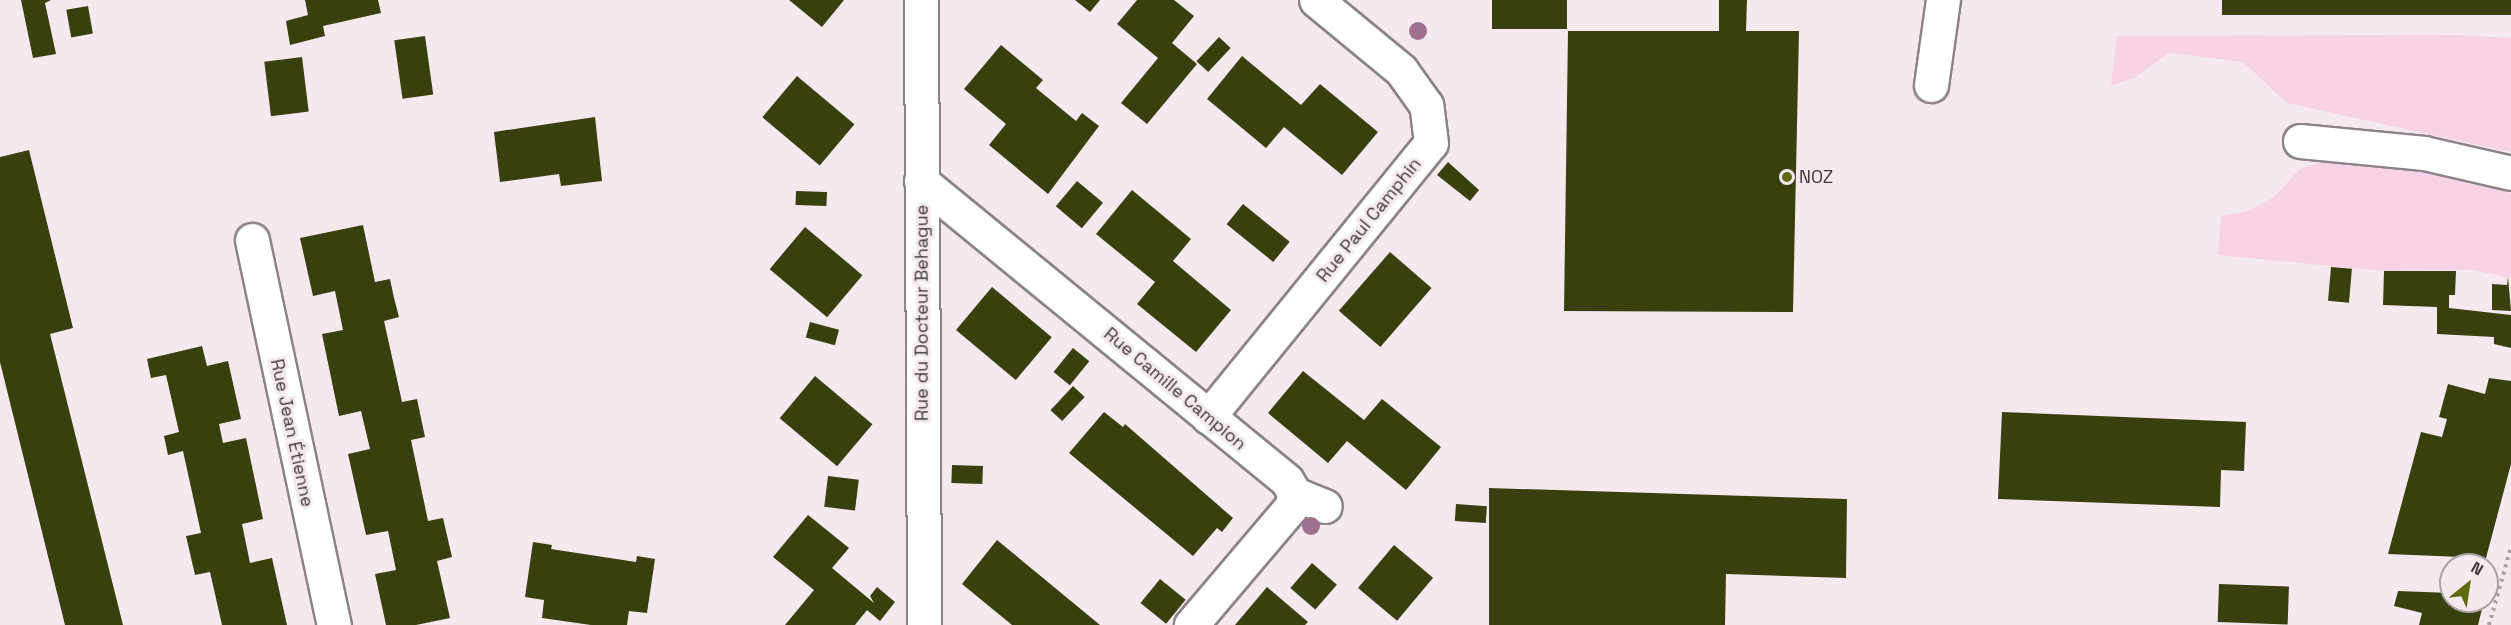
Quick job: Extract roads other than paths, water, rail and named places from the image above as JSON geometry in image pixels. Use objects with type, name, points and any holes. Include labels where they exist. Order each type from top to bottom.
[{"type":"street","name":"Rue du Docteur Behague","points":[[921,0],[921,180],[930,621]]},
{"type":"street","name":"Rue Paul Camphin","points":[[1208,417],[1431,143],[1426,105],[1401,70],[1316,0]]},
{"type":"street","points":[[1931,85],[1943,0]]},
{"type":"street","points":[[2300,141],[2424,153],[2511,173]]},
{"type":"street","name":"Rue Camille Campion","points":[[921,180],[1287,481],[1295,494]]},
{"type":"street","name":"Rue Jean Étienne","points":[[252,240],[334,625]]},
{"type":"street","points":[[1191,625],[1291,507],[1295,494],[1325,506]]},
{"type":"place","name":"NOZ","points":[[1787,177]]}]
